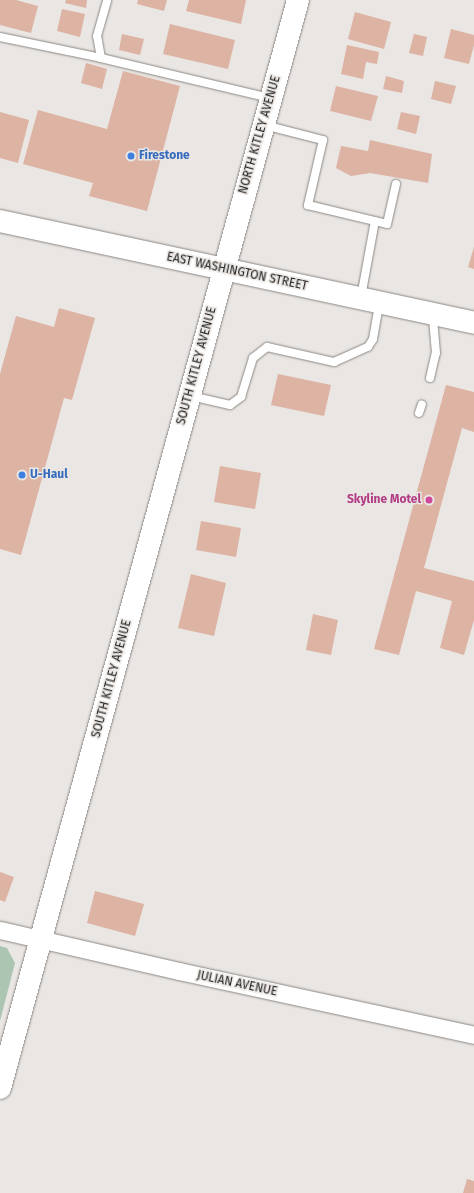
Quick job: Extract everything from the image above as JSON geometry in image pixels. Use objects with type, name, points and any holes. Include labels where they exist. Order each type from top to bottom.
[{"type":"street","name":"NORTH KITLEY AVENUE","points":[[223,270],[298,0]]},
{"type":"street","name":"EAST WASHINGTON STREET","points":[[0,221],[474,323]]},
{"type":"street","name":"SOUTH KITLEY AVENUE","points":[[0,1088],[223,270]]},
{"type":"street","name":"JULIAN AVENUE","points":[[0,930],[474,1035]]},
{"type":"lane","points":[[102,58],[97,36],[107,0]]},
{"type":"lane","points":[[0,37],[102,58],[271,98]]},
{"type":"lane","points":[[263,124],[323,140],[308,204],[387,224],[396,184]]},
{"type":"lane","points":[[189,396],[230,405],[241,397],[253,358],[267,347],[334,362],[368,347],[373,339],[370,301],[376,221]]},
{"type":"lane","points":[[430,378],[436,353],[433,314]]},
{"type":"lane","points":[[419,413],[422,404]]},
{"type":"green space","points":[[0,946],[7,948],[15,963],[0,1021]]},
{"type":"building","points":[[0,0],[16,0],[38,6],[31,33],[0,25]]},
{"type":"building","points":[[66,0],[87,0],[86,8],[65,3]]},
{"type":"building","points":[[138,0],[167,0],[164,11],[137,4]]},
{"type":"building","points":[[189,0],[246,0],[241,24],[186,11]]},
{"type":"building","points":[[62,9],[85,14],[80,37],[57,31]]},
{"type":"building","points":[[355,12],[391,22],[384,49],[348,39]]},
{"type":"building","points":[[170,24],[235,40],[228,69],[163,54]]},
{"type":"building","points":[[451,29],[474,35],[474,45],[469,64],[444,58]]},
{"type":"building","points":[[122,34],[144,39],[140,55],[119,50]]},
{"type":"building","points":[[414,34],[427,37],[423,56],[409,53]]},
{"type":"building","points":[[347,45],[379,52],[377,64],[366,62],[363,79],[341,74]]},
{"type":"building","points":[[86,63],[107,69],[102,89],[81,83]]},
{"type":"building","name":"Firestone","points":[[123,71],[180,86],[147,211],[89,196],[93,183],[23,164],[38,110],[107,129]]},
{"type":"building","points":[[386,76],[404,81],[402,93],[383,89]]},
{"type":"building","points":[[435,81],[456,86],[451,104],[431,99]]},
{"type":"building","points":[[336,86],[378,96],[371,121],[330,111]]},
{"type":"building","points":[[0,112],[29,120],[18,163],[0,158]]},
{"type":"building","points":[[401,112],[420,116],[416,134],[397,129]]},
{"type":"building","points":[[370,140],[432,154],[428,183],[370,173],[351,176],[336,168],[341,146],[368,151]]},
{"type":"building","points":[[474,247],[474,269],[468,267]]},
{"type":"building","name":"U-Haul","points":[[59,308],[95,318],[72,400],[64,398],[21,555],[0,549],[0,374],[16,316],[54,327]]},
{"type":"building","points":[[278,374],[331,385],[324,416],[271,405]]},
{"type":"building","name":"Skyline Motel","points":[[446,385],[474,392],[474,432],[462,428],[424,568],[474,581],[474,620],[464,655],[440,648],[452,601],[416,591],[399,655],[374,649]]},
{"type":"building","points":[[220,466],[261,473],[255,509],[214,502]]},
{"type":"building","points":[[201,521],[241,528],[236,557],[196,550]]},
{"type":"building","points":[[191,574],[226,583],[214,636],[178,628]]},
{"type":"building","points":[[313,614],[338,620],[331,655],[306,650]]},
{"type":"building","points":[[0,872],[14,877],[5,902],[0,900]]},
{"type":"building","points":[[95,891],[144,904],[135,936],[87,923]]},
{"type":"building","points":[[467,1179],[474,1181],[474,1193],[463,1193]]},
{"type":"place","name":"Firestone","points":[[131,156]]},
{"type":"place","name":"U-Haul","points":[[22,475]]},
{"type":"place","name":"Skyline Motel","points":[[429,500]]}]
